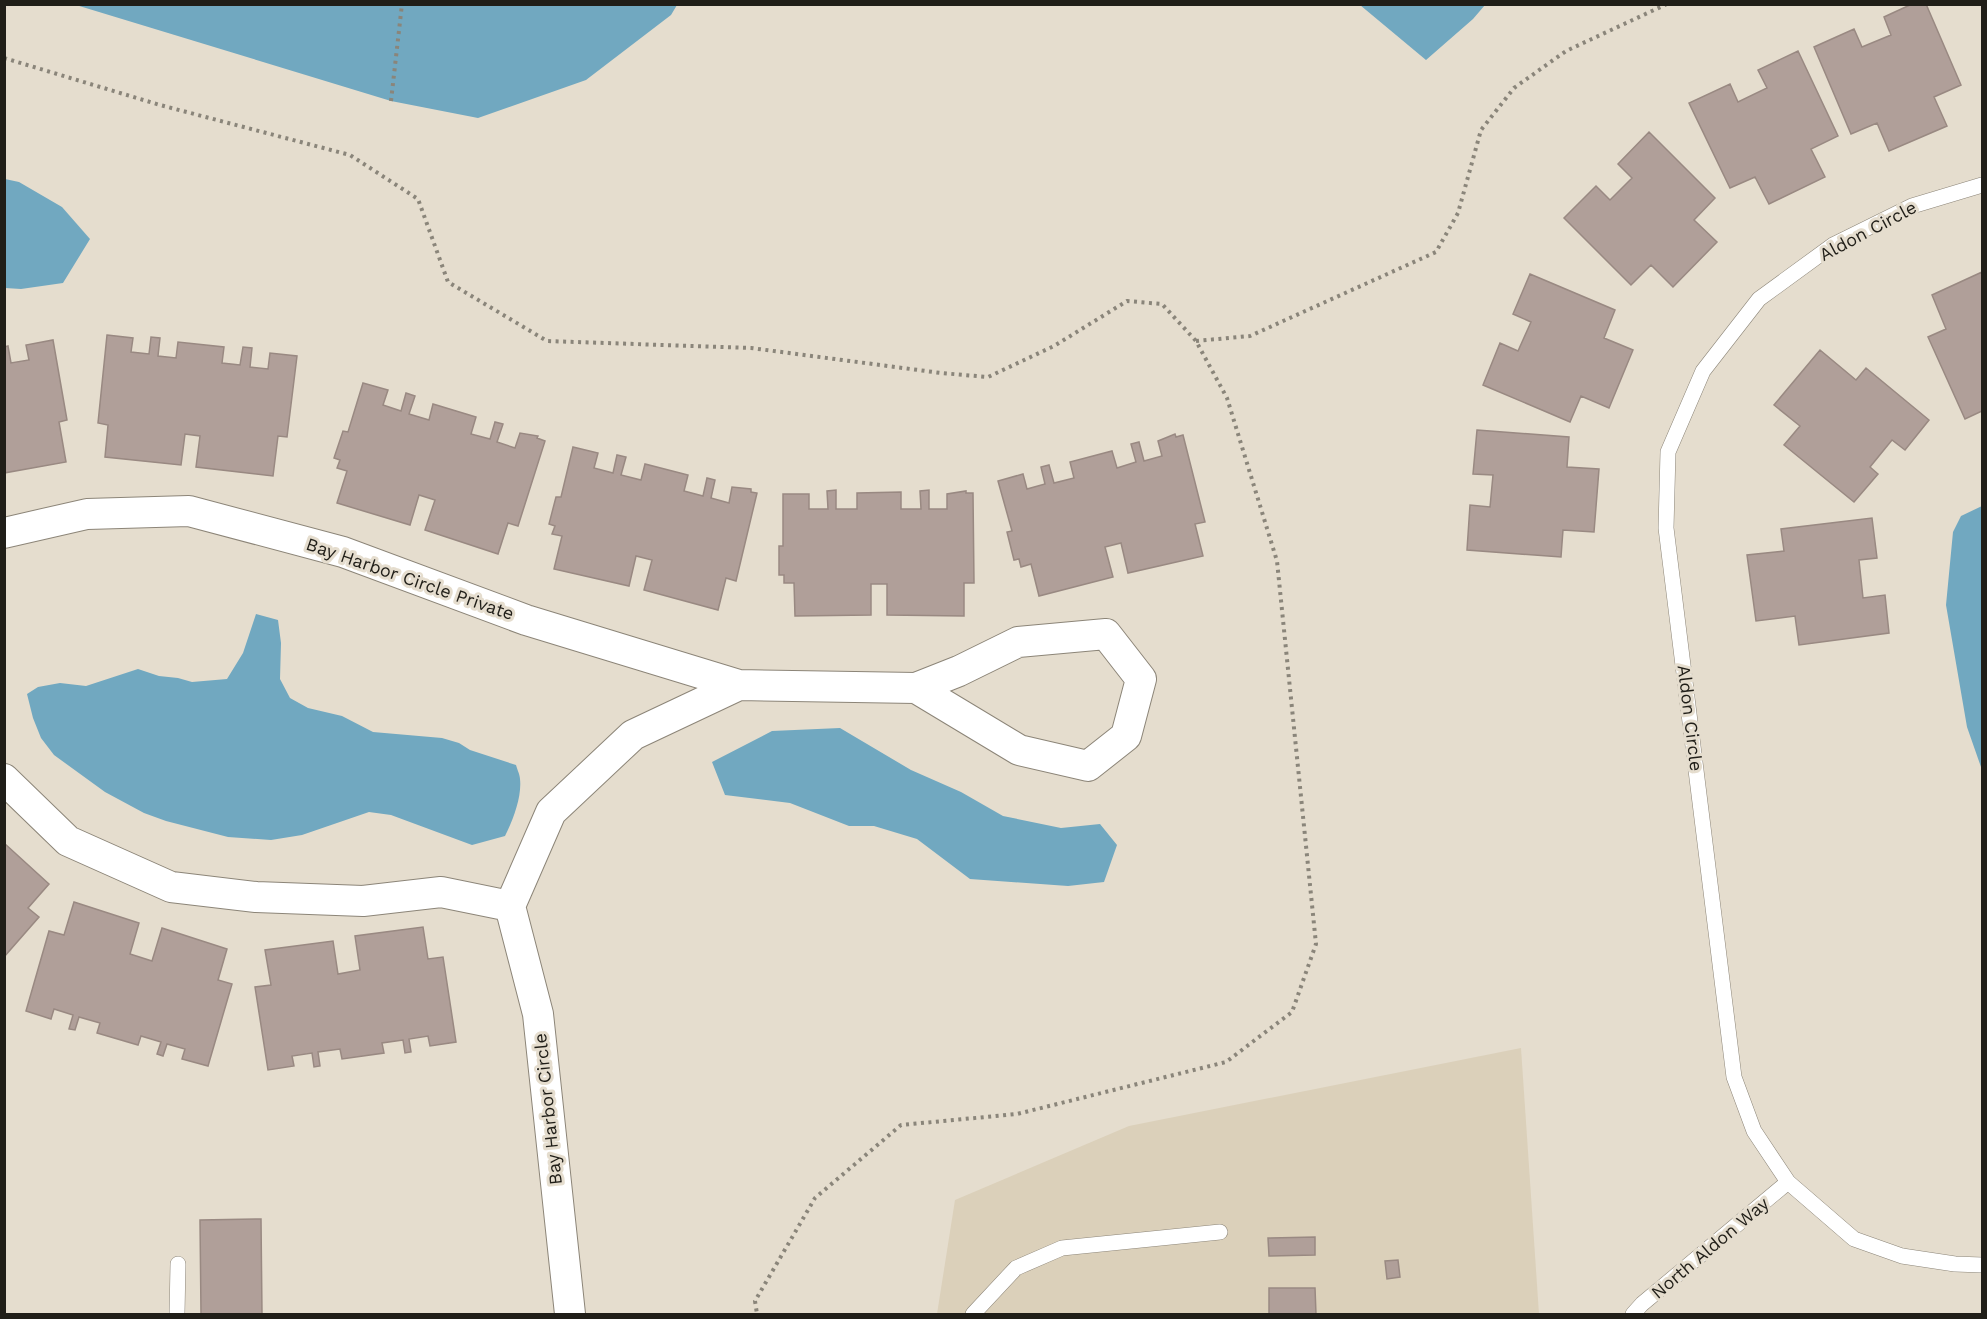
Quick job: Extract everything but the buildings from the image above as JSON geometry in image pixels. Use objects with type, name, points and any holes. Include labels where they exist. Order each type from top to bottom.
[{"type":"street","name":"Bay Harbor Circle Private","points":[[4,533],[87,514],[189,511],[343,552],[526,620],[739,685],[916,688],[959,671],[1018,642],[1106,634],[1141,679],[1126,736],[1088,766],[1019,750],[916,688]]},
{"type":"street","name":"Bay Harbor Circle Private","points":[[510,906],[551,812],[633,735],[739,685]]},
{"type":"street","points":[[4,779],[68,841],[171,887],[256,897],[363,901],[441,892],[510,906]]},
{"type":"street","name":"Bay Harbor Circle","points":[[510,906],[538,1014],[570,1314]]},
{"type":"lane","name":"Aldon Circle","points":[[1983,185],[1912,206],[1833,245],[1759,299],[1703,371],[1668,452],[1666,528],[1734,1077],[1754,1131],[1788,1182],[1854,1239],[1902,1256],[1955,1264],[1983,1265]]},
{"type":"lane","name":"North Aldon Way","points":[[1633,1314],[1788,1182]]},
{"type":"lane","points":[[973,1314],[1016,1268],[1062,1248],[1220,1232]]},
{"type":"lane","points":[[177,1314],[178,1264]]},
{"type":"path","points":[[391,101],[402,4]]},
{"type":"path","points":[[1197,341],[1250,336],[1436,252],[1458,213],[1481,130],[1514,87],[1566,51],[1667,4]]},
{"type":"path","points":[[4,58],[160,105],[350,155],[418,199],[447,282],[547,341],[751,348],[988,377],[1054,346],[1128,301],[1162,303],[1197,341],[1227,398],[1277,561],[1316,944],[1292,1012],[1226,1062],[1017,1114],[901,1125],[815,1198],[755,1301],[756,1314]]},
{"type":"shaded area","points":[[1521,1048],[1539,1314],[937,1314],[955,1200],[1129,1126]]},
{"type":"water","points":[[76,5],[677,5],[671,15],[586,80],[478,118],[391,101]]},
{"type":"water","points":[[1360,5],[1485,5],[1473,19],[1426,60]]},
{"type":"water","points":[[5,179],[19,182],[62,207],[90,239],[63,283],[21,289],[5,288]]},
{"type":"water","points":[[1982,506],[1982,826],[1981,767],[1967,727],[1946,605],[1953,532],[1961,516]]},
{"type":"water","points":[[256,614],[278,620],[281,643],[280,679],[290,698],[308,708],[342,716],[373,732],[442,738],[516,765],[520,777],[520,793],[514,816],[505,836],[472,845],[391,815],[369,812],[302,835],[271,840],[228,837],[144,813],[105,792],[54,755],[41,738],[27,694],[38,687],[60,683],[86,686],[138,669],[159,676],[192,682],[227,679],[243,653]]},
{"type":"water","points":[[840,728],[911,770],[961,792],[1003,816],[1061,828],[1100,824],[1117,845],[1104,882],[1068,886],[970,879],[917,839],[874,826],[849,826],[790,803],[725,795],[712,762],[772,731]]}]
